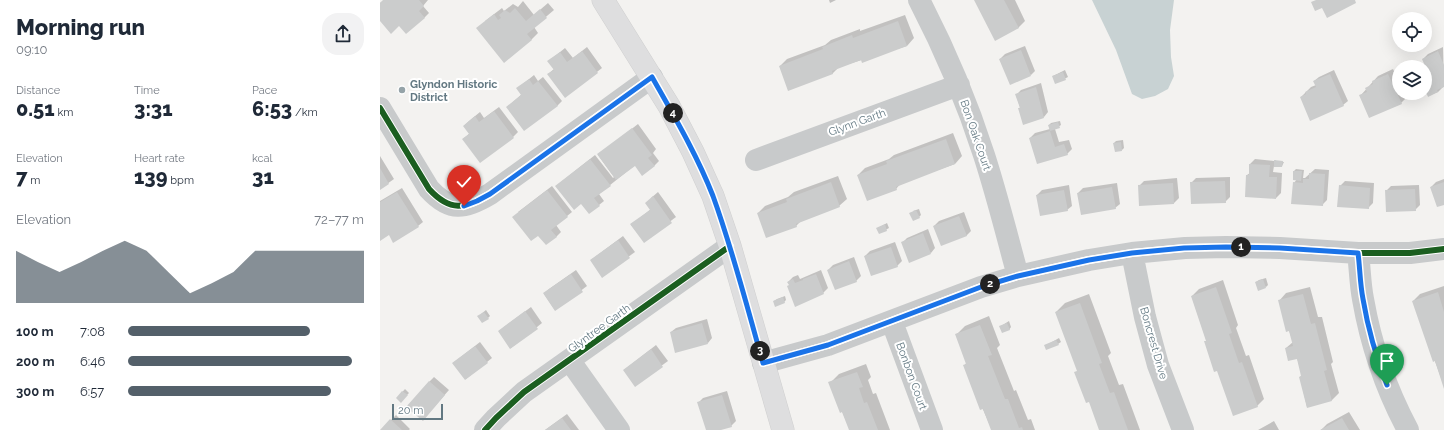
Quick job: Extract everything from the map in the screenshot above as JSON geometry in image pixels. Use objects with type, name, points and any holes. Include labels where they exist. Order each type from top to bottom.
[{"type":"main road","points":[[603,0],[652,77],[693,152],[713,196],[730,246],[782,430]]},
{"type":"street","name":"Bon Oak Court","points":[[920,0],[959,85],[985,156],[1018,276]]},
{"type":"street","points":[[380,108],[428,189],[437,198],[448,204],[464,206],[490,194],[652,77]]},
{"type":"street","name":"Glynn Garth","points":[[756,160],[959,85]]},
{"type":"street","name":"Glyntree Garth","points":[[485,430],[524,392],[570,361],[730,246]]},
{"type":"street","points":[[763,363],[828,345],[892,322],[938,302],[981,287],[1018,276],[1089,260],[1132,253],[1184,248],[1280,248],[1358,253],[1410,253],[1444,249]]},
{"type":"street","name":"Boncrest Drive","points":[[1132,253],[1145,317],[1158,365],[1183,430]]},
{"type":"street","points":[[1358,253],[1362,298],[1376,357],[1408,430]]},
{"type":"street","name":"Bonbon Court","points":[[892,322],[932,430]]},
{"type":"street","points":[[570,361],[619,430]]},
{"type":"shaded area","points":[[1092,0],[1174,0],[1170,30],[1171,57],[1174,76],[1168,89],[1155,96],[1142,99],[1132,94],[1116,50]]},
{"type":"building","points":[[383,0],[419,0],[424,6],[419,11],[425,18],[406,34],[399,26],[391,34],[380,21],[380,3]]},
{"type":"building","points":[[974,0],[1004,0],[1019,28],[995,41]]},
{"type":"building","points":[[1316,0],[1355,0],[1356,3],[1327,18],[1322,8],[1315,11],[1311,2]]},
{"type":"building","points":[[515,8],[526,21],[540,9],[547,18],[527,34],[532,40],[504,63],[476,28],[494,14],[498,20],[501,18],[499,15],[505,10],[510,13]]},
{"type":"building","points":[[898,21],[907,46],[862,63],[861,60],[832,71],[833,74],[788,91],[779,66],[823,49],[822,47],[852,35],[853,38]]},
{"type":"building","points":[[1021,50],[1031,76],[1010,85],[999,59]]},
{"type":"building","points":[[582,51],[598,73],[565,98],[547,74],[554,70],[547,61],[560,52],[567,62]]},
{"type":"building","points":[[1438,51],[1444,65],[1444,87],[1437,90],[1438,92],[1432,95],[1432,60],[1422,59]]},
{"type":"building","points":[[1063,72],[1066,80],[1055,84],[1052,76]]},
{"type":"building","points":[[1330,74],[1344,106],[1310,121],[1300,97],[1306,94],[1305,92],[1316,87],[1313,81]]},
{"type":"building","points":[[1388,74],[1392,83],[1392,100],[1400,100],[1402,104],[1369,118],[1359,95],[1367,92],[1365,88],[1373,84],[1372,81]]},
{"type":"building","points":[[529,79],[533,85],[538,81],[558,106],[524,131],[506,107],[521,95],[516,88]]},
{"type":"building","points":[[1036,87],[1044,118],[1023,125],[1018,108],[1020,108],[1015,94]]},
{"type":"building","points":[[494,111],[514,138],[480,163],[462,139],[469,134],[463,126],[475,116],[479,122]]},
{"type":"building","points":[[1058,122],[1060,128],[1050,131],[1048,125]]},
{"type":"building","points":[[632,128],[652,155],[648,158],[655,166],[642,176],[635,166],[616,180],[597,154]]},
{"type":"building","points":[[1050,131],[1055,147],[1064,144],[1068,155],[1037,164],[1029,138]]},
{"type":"building","points":[[946,139],[955,164],[896,187],[897,190],[867,201],[857,175],[887,164],[886,161]]},
{"type":"building","points":[[1121,142],[1122,151],[1115,152],[1113,143]]},
{"type":"building","points":[[590,159],[611,186],[594,198],[600,206],[589,214],[581,204],[574,210],[555,186]]},
{"type":"building","points":[[1274,160],[1283,161],[1282,167],[1274,167]]},
{"type":"building","points":[[1249,164],[1270,165],[1269,177],[1277,177],[1276,199],[1245,197],[1246,175],[1249,175]]},
{"type":"building","points":[[380,168],[389,184],[380,190]]},
{"type":"building","points":[[1293,171],[1302,171],[1301,181],[1293,180]]},
{"type":"building","points":[[1309,173],[1325,174],[1323,206],[1291,204],[1293,182],[1303,183],[1303,179],[1309,179]]},
{"type":"building","points":[[1225,181],[1226,203],[1191,204],[1190,182]]},
{"type":"building","points":[[831,182],[840,207],[796,224],[797,227],[766,238],[757,213],[787,202],[786,199]]},
{"type":"building","points":[[1444,182],[1444,205],[1437,207],[1430,187]]},
{"type":"building","points":[[1173,183],[1174,204],[1139,206],[1138,185]]},
{"type":"building","points":[[1339,185],[1370,188],[1369,209],[1337,207]]},
{"type":"building","points":[[1112,187],[1116,209],[1081,215],[1077,193]]},
{"type":"building","points":[[1415,189],[1416,211],[1386,212],[1385,190]]},
{"type":"building","points":[[547,190],[568,217],[551,230],[557,237],[546,245],[538,236],[531,241],[512,217]]},
{"type":"building","points":[[1064,190],[1068,211],[1040,216],[1036,195]]},
{"type":"building","points":[[397,192],[419,227],[393,243],[389,235],[380,241],[380,202]]},
{"type":"building","points":[[653,196],[672,223],[644,243],[630,224],[650,210],[645,203]]},
{"type":"building","points":[[916,210],[920,218],[913,221],[909,213]]},
{"type":"building","points":[[959,216],[967,236],[941,246],[933,226]]},
{"type":"building","points":[[885,224],[887,231],[879,234],[876,228]]},
{"type":"building","points":[[923,233],[931,254],[909,263],[901,242]]},
{"type":"building","points":[[618,240],[630,258],[602,278],[590,260]]},
{"type":"building","points":[[891,247],[898,267],[871,276],[864,256]]},
{"type":"building","points":[[849,261],[857,282],[835,290],[827,270]]},
{"type":"building","points":[[571,274],[583,292],[555,311],[543,293]]},
{"type":"building","points":[[816,274],[824,294],[795,307],[787,286],[789,285],[787,282],[793,279],[795,283]]},
{"type":"building","points":[[1263,279],[1266,288],[1258,291],[1255,282]]},
{"type":"building","points":[[1216,287],[1232,333],[1229,334],[1239,363],[1242,362],[1258,407],[1233,416],[1217,371],[1214,372],[1204,341],[1206,341],[1191,296]]},
{"type":"building","points":[[1438,292],[1444,312],[1444,389],[1412,301]]},
{"type":"building","points":[[1303,294],[1311,324],[1315,323],[1327,370],[1324,371],[1332,401],[1307,408],[1299,377],[1301,376],[1297,359],[1288,361],[1285,348],[1293,346],[1289,331],[1286,332],[1278,300]]},
{"type":"building","points":[[783,297],[785,303],[775,307],[773,301]]},
{"type":"building","points":[[1080,303],[1102,363],[1099,364],[1110,393],[1114,392],[1128,430],[1099,430],[1089,402],[1086,403],[1074,372],[1077,371],[1055,312]]},
{"type":"building","points":[[525,311],[538,329],[510,349],[498,331]]},
{"type":"building","points":[[484,312],[489,319],[482,323],[477,316]]},
{"type":"building","points":[[702,323],[708,344],[675,353],[670,332]]},
{"type":"building","points":[[1007,323],[1010,330],[1002,333],[999,326]]},
{"type":"building","points":[[980,325],[992,355],[988,356],[1005,399],[1008,399],[1019,428],[1022,427],[1023,430],[991,430],[983,409],[980,410],[963,365],[966,364],[955,334]]},
{"type":"building","points":[[1056,340],[1059,345],[1046,350],[1044,345]]},
{"type":"building","points":[[475,346],[488,363],[465,380],[452,363]]},
{"type":"building","points":[[651,349],[663,367],[635,387],[623,370]]},
{"type":"building","points":[[857,372],[863,387],[859,388],[864,403],[867,402],[878,430],[849,430],[842,412],[840,413],[828,382]]},
{"type":"building","points":[[429,381],[445,395],[423,421],[406,407]]},
{"type":"building","points":[[402,391],[408,395],[401,403],[396,398]]},
{"type":"building","points":[[722,395],[732,427],[721,430],[706,430],[697,402]]},
{"type":"building","points":[[562,418],[571,430],[545,430]]},
{"type":"building","points":[[1342,418],[1349,430],[1320,430]]},
{"type":"building","points":[[390,419],[402,430],[380,430]]},
{"type":"cycle path","points":[[380,108],[429,189],[444,202],[458,206],[473,203],[490,194],[652,77]]},
{"type":"cycle path","points":[[485,430],[524,392],[730,246]]},
{"type":"cycle path","points":[[763,363],[828,345],[981,287],[1018,276],[1089,260],[1132,253],[1185,248],[1280,248],[1358,253],[1410,253],[1444,249]]},
{"type":"place","name":"Glyndon Historic District","points":[[402,90]]},
{"type":"route","points":[[464,206],[490,194],[652,77],[682,130],[713,196],[730,246],[763,363],[828,345],[892,322],[938,302],[981,287],[1052,268],[1132,253],[1184,248],[1280,248],[1358,253],[1362,298],[1368,326],[1376,357],[1387,385]]}]
